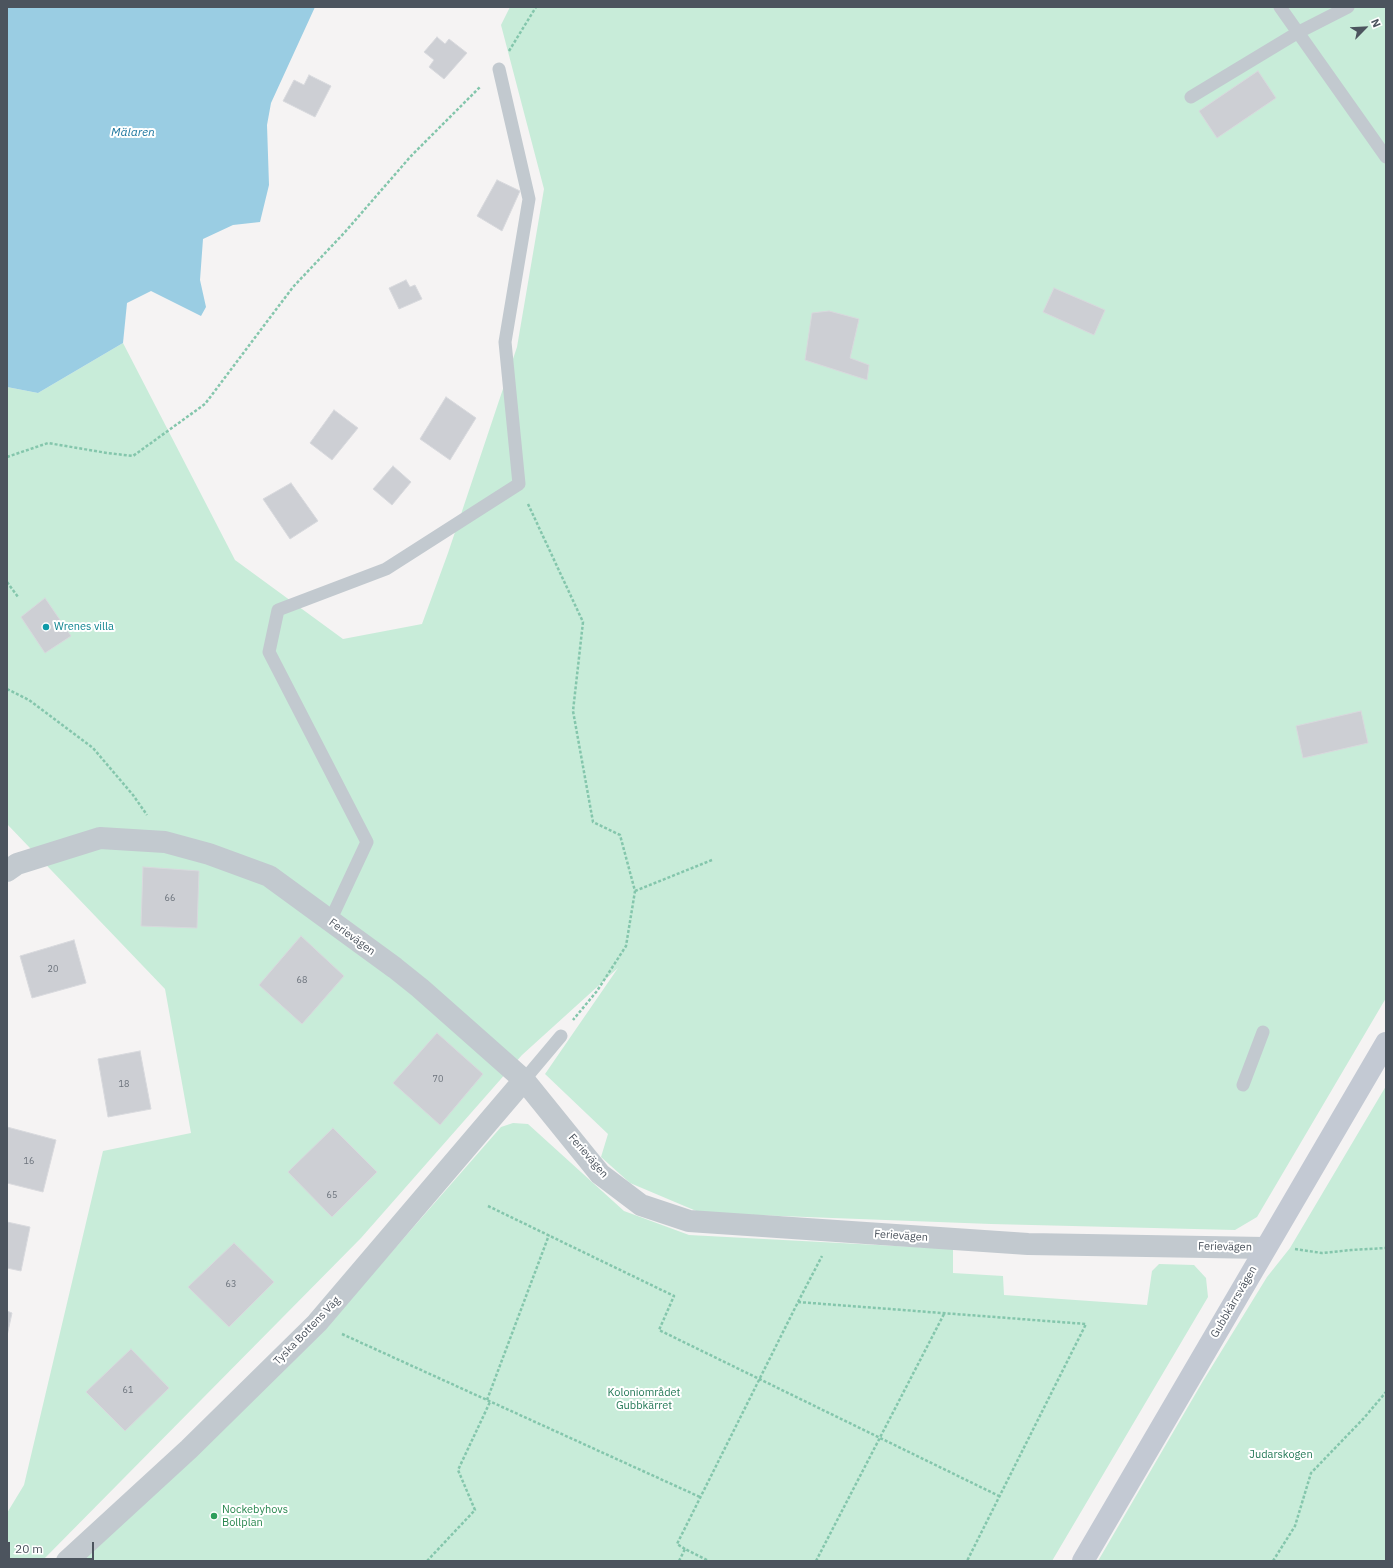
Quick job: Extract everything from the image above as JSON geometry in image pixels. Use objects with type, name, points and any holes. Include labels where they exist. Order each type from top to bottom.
[{"type":"street","name":"Ferievägen","points":[[7,871],[17,864],[100,838],[165,842],[209,854],[270,876],[420,988],[524,1080],[600,1174],[641,1205],[689,1222],[1028,1244],[1265,1248]]},
{"type":"street","name":"Gubbkärrsvägen","points":[[1083,1561],[1386,1043]]},
{"type":"street","name":"Tyska Bottens Väg","points":[[67,1561],[189,1449],[318,1323],[524,1080]]},
{"type":"lane","points":[[1280,7],[1386,157]]},
{"type":"lane","points":[[1191,97],[1298,33],[1348,7]]},
{"type":"lane","points":[[330,921],[367,842],[269,652],[278,610],[386,569],[519,484],[505,342],[529,199],[499,68]]},
{"type":"lane","points":[[1243,1085],[1263,1032]]},
{"type":"lane","points":[[524,1080],[561,1036]]},
{"type":"path","points":[[7,457],[48,443],[133,456],[205,404],[293,287],[345,232],[411,156],[499,68],[536,7]]},
{"type":"path","points":[[519,484],[583,622],[573,711],[593,822],[620,835],[635,891],[626,946],[597,991],[561,1036]]},
{"type":"path","points":[[7,582],[18,597]]},
{"type":"path","points":[[7,689],[29,700],[94,748],[133,796],[165,842]]},
{"type":"path","points":[[635,891],[712,860]]},
{"type":"path","points":[[488,1206],[674,1296],[659,1330],[999,1496]]},
{"type":"path","points":[[427,1561],[475,1510],[458,1470],[488,1401],[549,1235]]},
{"type":"path","points":[[1290,1248],[1322,1253],[1386,1248]]},
{"type":"path","points":[[709,1561],[677,1544],[798,1302],[824,1254]]},
{"type":"path","points":[[798,1302],[1086,1324],[967,1561]]},
{"type":"path","points":[[816,1561],[944,1314]]},
{"type":"path","points":[[318,1323],[700,1497]]},
{"type":"path","points":[[1273,1561],[1295,1526],[1311,1473],[1364,1418],[1386,1392]]},
{"type":"path","points":[[679,1561],[685,1549]]},
{"type":"green space","points":[[510,7],[1386,7],[1386,998],[1257,1217],[1235,1230],[991,1224],[701,1213],[630,1183],[601,1157],[608,1134],[545,1074],[618,968],[522,1055],[361,1238],[42,1561],[7,1561],[7,1513],[24,1485],[103,1151],[191,1133],[165,989],[7,824],[7,387],[38,393],[123,343],[235,560],[343,639],[422,624],[448,553],[517,347],[544,189],[501,25]]},
{"type":"green space","name":"Judarskogen","points":[[1386,1086],[1386,1561],[1098,1561],[1203,1381],[1267,1277],[1290,1248]]},
{"type":"green space","name":"Koloniområdet Gubbkärret","points":[[513,1123],[528,1124],[624,1211],[689,1235],[953,1249],[953,1273],[1003,1276],[1004,1295],[1147,1305],[1152,1271],[1159,1264],[1194,1265],[1206,1278],[1208,1297],[1052,1561],[78,1561],[389,1255],[501,1127]]},
{"type":"water","name":"Mälaren","points":[[7,7],[315,7],[271,103],[267,125],[269,185],[260,222],[233,225],[203,239],[200,280],[206,307],[201,316],[151,291],[127,303],[123,343],[38,393],[7,387]]},
{"type":"building","points":[[437,37],[445,44],[449,39],[467,53],[444,79],[429,67],[434,60],[424,52]]},
{"type":"building","points":[[1258,71],[1276,98],[1217,138],[1199,111]]},
{"type":"building","points":[[309,75],[331,86],[315,117],[283,101],[294,80],[304,85]]},
{"type":"building","points":[[497,180],[520,191],[502,231],[477,216]]},
{"type":"building","points":[[406,280],[410,287],[415,285],[422,299],[399,309],[389,288]]},
{"type":"building","points":[[1054,288],[1105,310],[1094,335],[1043,312]]},
{"type":"building","points":[[829,311],[859,319],[850,358],[869,365],[867,380],[805,360],[812,313]]},
{"type":"building","points":[[446,397],[476,418],[450,460],[420,439]]},
{"type":"building","points":[[334,410],[358,428],[332,460],[310,443]]},
{"type":"building","points":[[393,466],[411,482],[392,505],[373,489]]},
{"type":"building","points":[[291,483],[318,521],[290,539],[263,499]]},
{"type":"building","name":"Wrenes villa","points":[[45,598],[71,636],[45,653],[21,617]]},
{"type":"building","points":[[1361,711],[1368,743],[1303,758],[1296,726]]},
{"type":"building","points":[[143,867],[199,871],[197,928],[141,926]]},
{"type":"building","points":[[301,936],[344,976],[302,1024],[259,985]]},
{"type":"building","points":[[74,940],[86,983],[32,998],[20,956]]},
{"type":"building","points":[[437,1033],[483,1074],[440,1125],[393,1083]]},
{"type":"building","points":[[140,1051],[151,1109],[108,1117],[98,1059]]},
{"type":"building","points":[[7,1127],[56,1140],[43,1192],[7,1183]]},
{"type":"building","points":[[333,1128],[377,1172],[332,1217],[288,1172]]},
{"type":"building","points":[[7,1222],[30,1227],[21,1271],[7,1268]]},
{"type":"building","points":[[234,1243],[274,1282],[229,1327],[188,1287]]},
{"type":"building","points":[[7,1311],[12,1313],[7,1336]]},
{"type":"building","points":[[131,1349],[169,1388],[125,1431],[86,1392]]},
{"type":"place","name":"Wrenes villa","points":[[46,627]]},
{"type":"place","name":"Nockebyhovs Bollplan","points":[[214,1516]]}]
